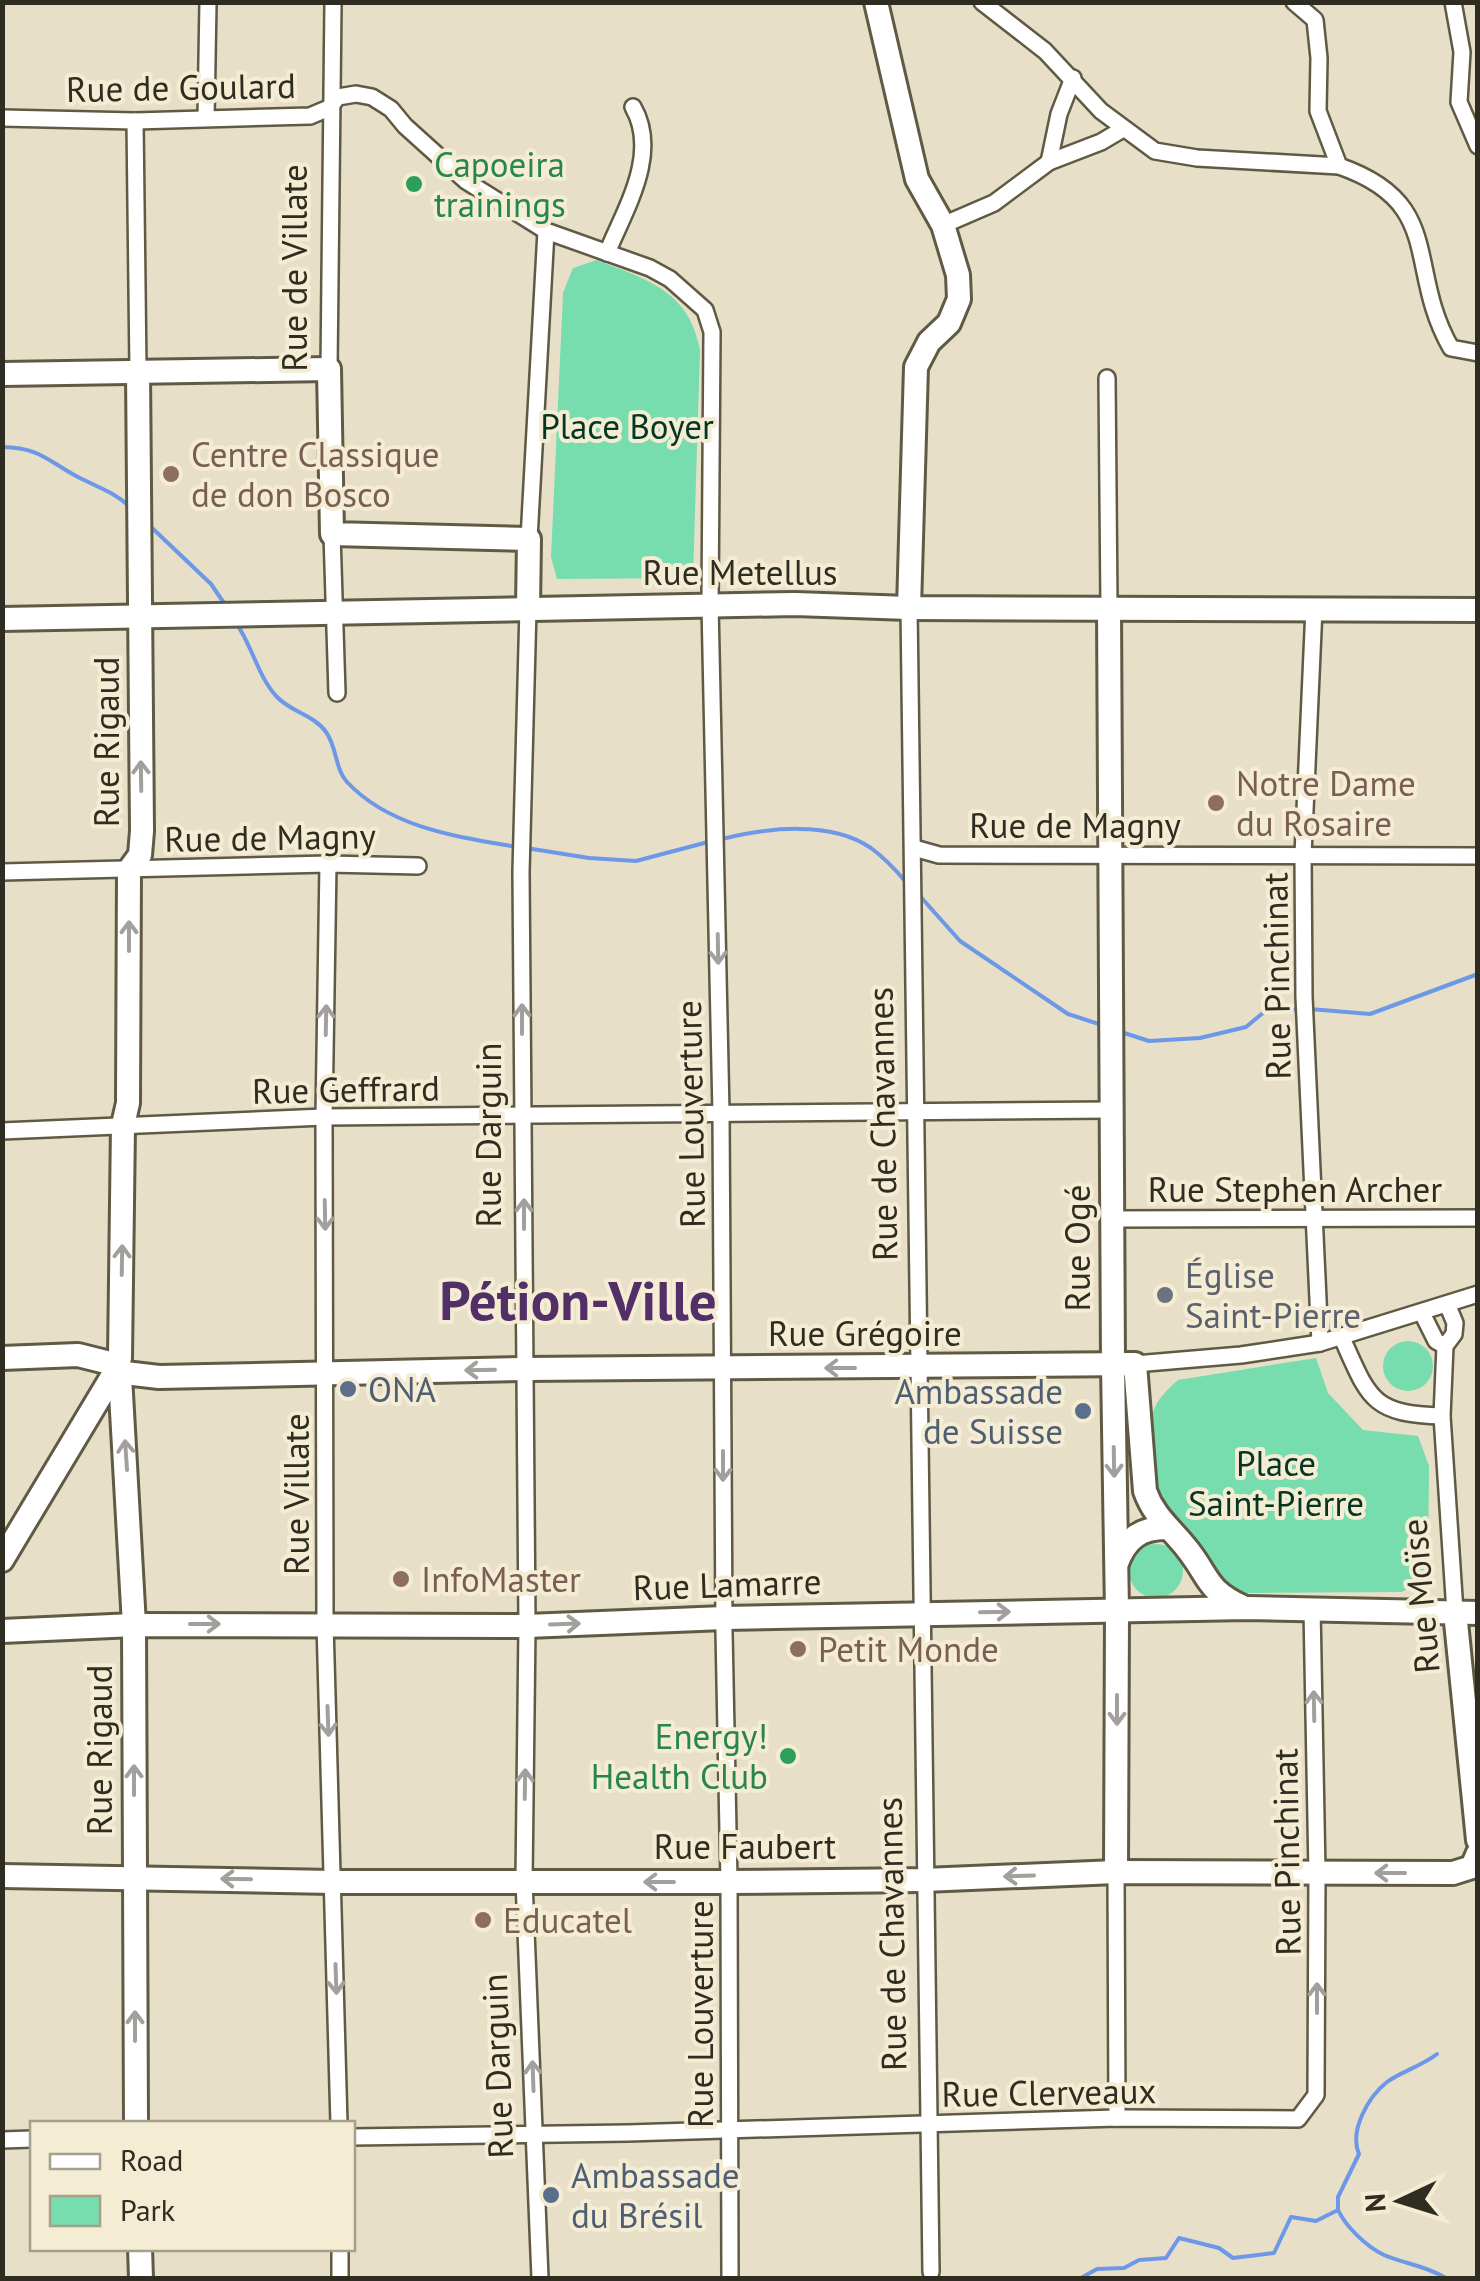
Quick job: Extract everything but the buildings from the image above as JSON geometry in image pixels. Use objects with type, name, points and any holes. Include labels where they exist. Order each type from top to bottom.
[{"type":"street","points":[[206,117],[208,2]]},
{"type":"street","name":"Rue de Villate","points":[[332,2],[332,534]]},
{"type":"street","name":"Rue de Chavannes","points":[[876,2],[917,179],[943,225],[958,274],[959,299],[949,323],[929,342],[916,367],[909,608],[931,2272]]},
{"type":"street","points":[[982,2],[1045,51],[1101,111],[1155,151],[1196,158],[1338,166],[1358,173],[1397,197],[1414,225],[1440,329],[1451,348],[1478,353]]},
{"type":"street","points":[[1294,2],[1316,20],[1318,111],[1338,166]]},
{"type":"street","points":[[1453,2],[1462,52],[1459,102],[1478,146]]},
{"type":"street","points":[[1049,162],[1059,114],[1074,78]]},
{"type":"street","name":"Rue de Goulard","points":[[2,118],[135,121],[310,116],[329,108],[338,97],[372,97],[392,109],[405,126],[466,181],[546,231],[670,278],[705,310]]},
{"type":"street","points":[[608,253],[639,174],[643,135],[633,108]]},
{"type":"street","name":"Rue Rigaud","points":[[135,121],[142,831],[140,855],[129,870],[128,1103],[123,1125],[118,1369],[134,1624],[136,2121]]},
{"type":"street","points":[[943,225],[994,203],[1049,162],[1123,129]]},
{"type":"street","name":"Rue Darguin","points":[[540,2278],[524,1881],[522,824],[529,539],[546,231]]},
{"type":"street","name":"Rue Louverture","points":[[705,310],[712,332],[710,605],[721,1113],[730,1882],[730,2278]]},
{"type":"street","points":[[2,374],[329,369]]},
{"type":"street","name":"Rue Ogé","points":[[1107,378],[1112,1218],[1124,1364],[1116,1566],[1117,2118]]},
{"type":"street","points":[[337,693],[332,534],[529,539]]},
{"type":"street","name":"Rue Metellus","points":[[2,619],[710,605],[1478,610]]},
{"type":"street","name":"Rue Pinchinat","points":[[1314,608],[1302,855],[1305,1026],[1320,1343]]},
{"type":"street","name":"Rue de Magny","points":[[914,848],[939,854],[1478,856]]},
{"type":"street","name":"Rue de Magny","points":[[2,872],[328,864],[418,866]]},
{"type":"street","name":"Rue Villate","points":[[328,864],[324,1117],[326,1624],[339,2121]]},
{"type":"street","name":"Rue Geffrard","points":[[2,1131],[324,1117],[1112,1110]]},
{"type":"street","name":"Rue Stephen Archer","points":[[1112,1218],[1478,1218]]},
{"type":"street","name":"Rue Grégoire","points":[[2,1358],[78,1355],[142,1377],[1124,1364],[1241,1355],[1320,1343],[1478,1294]]},
{"type":"street","name":"Rue Moïse","points":[[1447,1304],[1455,1323],[1454,1334],[1444,1346],[1442,1416],[1466,1612],[1478,1840]]},
{"type":"street","points":[[1422,1313],[1436,1341],[1444,1346]]},
{"type":"street","points":[[1342,1338],[1369,1395],[1402,1415],[1442,1416]]},
{"type":"street","points":[[1124,1364],[1145,1491],[1154,1513],[1190,1552],[1214,1590],[1246,1608]]},
{"type":"street","points":[[2,1560],[118,1369]]},
{"type":"street","points":[[1116,1566],[1125,1547],[1139,1533],[1166,1528]]},
{"type":"street","points":[[1159,1610],[1191,1591],[1199,1569]]},
{"type":"street","name":"Rue Lamarre","points":[[2,1631],[134,1624],[526,1626],[724,1618],[1246,1608],[1466,1612]]},
{"type":"street","name":"Rue Pinchinat","points":[[1312,1608],[1316,2095]]},
{"type":"street","name":"Rue Faubert","points":[[2,1876],[333,1882],[730,1882],[924,1880],[1116,1872],[1453,1872],[1476,1863]]},
{"type":"street","name":"Rue Clerveaux","points":[[355,2137],[1117,2118],[1298,2119],[1316,2095]]},
{"type":"street","points":[[2,2140],[30,2139]]},
{"type":"street","points":[[140,2251],[141,2278]]},
{"type":"street","points":[[340,2251],[340,2278]]},
{"type":"green space","name":"Place Boyer","points":[[597,260],[663,290],[676,300],[694,330],[700,350],[693,578],[557,579],[551,557],[563,293],[573,268]]},
{"type":"green space","points":[[1408,1341],[1426,1348],[1433,1366],[1426,1384],[1408,1391],[1390,1384],[1383,1366],[1390,1348]]},
{"type":"green space","name":"Place Saint-Pierre","points":[[1316,1358],[1328,1393],[1363,1430],[1418,1436],[1429,1466],[1428,1577],[1402,1592],[1246,1593],[1212,1578],[1194,1542],[1164,1516],[1151,1421],[1157,1403],[1167,1391],[1178,1380]]},
{"type":"green space","points":[[1156,1544],[1175,1552],[1183,1571],[1175,1590],[1156,1598],[1137,1590],[1129,1571],[1137,1552]]},
{"type":"waterway","points":[[2,447],[43,456],[129,506]]},
{"type":"waterway","points":[[150,526],[211,584],[226,606]]},
{"type":"waterway","points":[[236,623],[270,689],[321,726],[330,738],[343,777],[364,798],[426,828],[517,847]]},
{"type":"waterway","points":[[722,839],[778,830],[837,833],[871,848],[905,881]]},
{"type":"waterway","points":[[526,848],[636,861],[708,842]]},
{"type":"waterway","points":[[919,895],[960,941],[1068,1014],[1105,1026]]},
{"type":"waterway","points":[[1310,1009],[1370,1014],[1478,974]]},
{"type":"waterway","points":[[1118,1031],[1149,1041],[1200,1038],[1246,1027],[1264,1012],[1300,1009]]},
{"type":"waterway","points":[[1081,2278],[1097,2269],[1124,2268],[1139,2260],[1166,2258],[1179,2238],[1219,2248],[1233,2258],[1274,2253],[1291,2217],[1316,2221],[1338,2210],[1338,2197],[1359,2154],[1358,2125],[1373,2096],[1387,2082],[1437,2054]]},
{"type":"waterway","points":[[1338,2210],[1352,2230],[1377,2251],[1446,2278]]},
{"type":"place","name":"Capoeira trainings","points":[[414,184]]},
{"type":"place","name":"Centre Classique de don Bosco","points":[[171,474]]},
{"type":"place","name":"Notre Dame du Rosaire","points":[[1216,803]]},
{"type":"place","name":"Église Saint-Pierre","points":[[1165,1295]]},
{"type":"place","name":"ONA","points":[[348,1389]]},
{"type":"place","name":"Ambassade de Suisse","points":[[1083,1411]]},
{"type":"place","name":"InfoMaster","points":[[401,1579]]},
{"type":"place","name":"Petit Monde","points":[[798,1649]]},
{"type":"place","name":"Energy! Health Club","points":[[788,1756]]},
{"type":"place","name":"Educatel","points":[[483,1920]]},
{"type":"place","name":"Ambassade du Brésil","points":[[551,2195]]},
{"type":"district","name":"Pétion-Ville","points":[[578,1299]]}]
